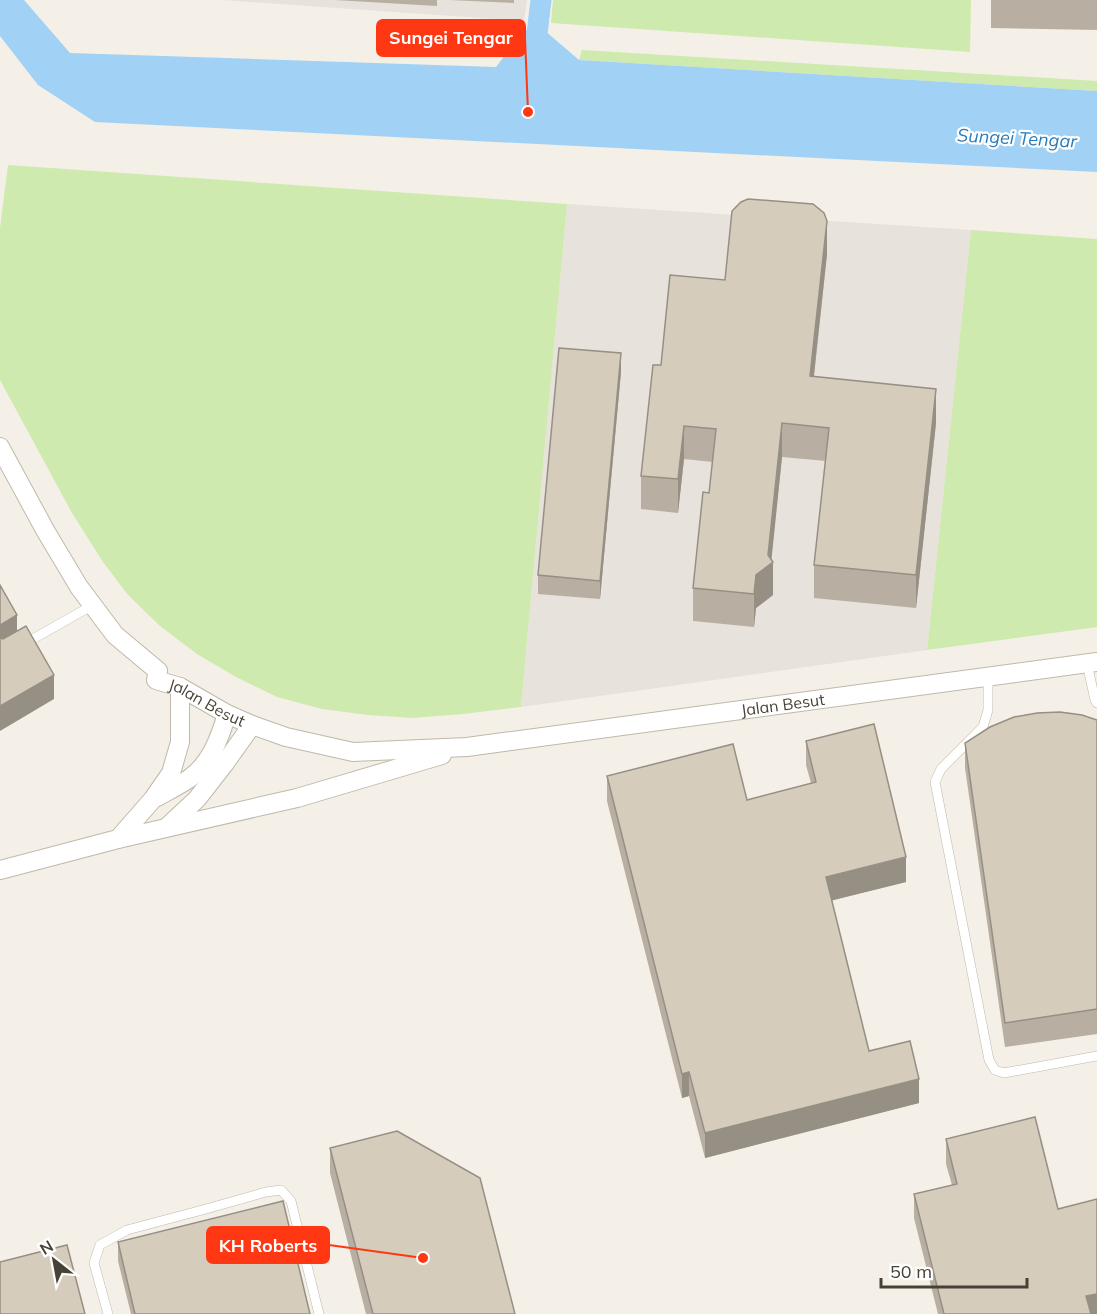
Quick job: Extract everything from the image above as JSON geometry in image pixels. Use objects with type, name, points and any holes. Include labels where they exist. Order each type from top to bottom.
[{"type":"street","name":"Jalan Besut","points":[[0,447],[79,587],[116,635],[158,671],[156,681],[180,687],[227,714],[252,725],[286,737],[353,752],[467,747],[1092,662]]},
{"type":"street","points":[[118,839],[153,799],[171,773],[180,742],[180,687]]},
{"type":"street","points":[[153,799],[191,777],[210,758],[227,714]]},
{"type":"street","points":[[167,827],[197,799],[252,725]]},
{"type":"street","name":"Jalan Besut","points":[[0,870],[167,827],[297,798],[467,747]]},
{"type":"lane","points":[[21,633],[22,645],[93,605]]},
{"type":"lane","points":[[1092,662],[1097,703]]},
{"type":"lane","points":[[988,676],[987,710],[983,728],[941,769],[936,782],[989,1060],[995,1070],[1004,1073],[1097,1056]]},
{"type":"lane","points":[[108,1314],[94,1263],[100,1245],[127,1230],[266,1192],[281,1190],[291,1201],[319,1314]]},
{"type":"shaded area","points":[[221,0],[527,0],[524,21]]},
{"type":"shaded area","points":[[567,204],[971,230],[927,650],[521,707]]},
{"type":"green space","points":[[553,0],[971,0],[970,52],[551,23]]},
{"type":"green space","points":[[582,50],[1097,81],[1097,91],[579,60]]},
{"type":"green space","points":[[8,165],[567,204],[521,707],[412,718],[322,709],[277,697],[197,654],[160,626],[128,595],[103,562],[72,513],[0,380],[0,228]]},
{"type":"green space","points":[[971,230],[1097,239],[1097,627],[927,650]]},
{"type":"water","points":[[0,0],[24,0],[70,53],[496,67],[524,30],[544,30],[579,60],[1097,91],[1097,172],[95,122],[38,85],[0,36]]},
{"type":"building","points":[[748,199],[813,204],[824,213],[827,221],[810,376],[936,389],[916,575],[814,565],[829,428],[782,423],[768,555],[773,562],[756,575],[754,594],[693,588],[703,492],[709,493],[716,429],[684,426],[678,479],[641,476],[653,365],[661,365],[670,275],[725,280],[732,211]]},
{"type":"building","points":[[559,348],[621,353],[600,581],[538,575]]},
{"type":"building","points":[[0,585],[17,615],[0,625]]},
{"type":"building","points":[[26,626],[54,675],[0,706],[0,638],[3,639]]},
{"type":"building","points":[[1060,712],[1097,720],[1097,1009],[1005,1023],[965,743],[990,727],[1014,717]]},
{"type":"building","points":[[874,724],[906,857],[826,877],[869,1051],[910,1041],[919,1079],[705,1133],[689,1072],[682,1074],[607,776],[733,744],[747,800],[816,782],[806,741]]},
{"type":"building","points":[[1035,1117],[1058,1209],[1097,1199],[1097,1294],[1086,1296],[1091,1314],[944,1314],[914,1194],[957,1184],[946,1139]]},
{"type":"building","points":[[397,1131],[480,1178],[515,1314],[373,1314],[330,1148]]},
{"type":"building","points":[[283,1201],[310,1314],[135,1314],[118,1242]]},
{"type":"building","points":[[67,1245],[85,1314],[0,1314],[0,1262]]},
{"type":"waterway","points":[[534,59],[541,0]]},
{"type":"place","name":"Sungei Tengar","points":[[528,112]]},
{"type":"place","name":"KH Roberts","points":[[423,1258]]}]
